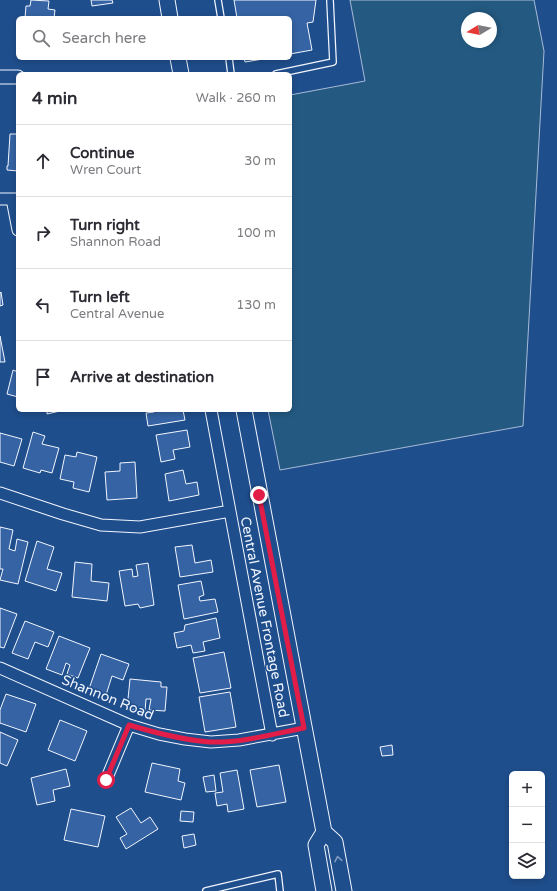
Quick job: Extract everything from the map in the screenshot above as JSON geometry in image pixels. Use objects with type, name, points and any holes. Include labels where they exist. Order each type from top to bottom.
[{"type":"main road","points":[[167,0],[170,16]]},
{"type":"main road","points":[[178,60],[181,72]]},
{"type":"main road","points":[[244,412],[324,832],[335,842],[344,891]]},
{"type":"main road","points":[[324,832],[316,846],[324,891]]},
{"type":"street","points":[[0,77],[16,77]]},
{"type":"street","points":[[0,199],[15,199],[16,209]]},
{"type":"street","name":"Central Avenue Frontage Road","points":[[211,412],[272,735]]},
{"type":"street","points":[[0,493],[101,525],[140,527],[230,511]]},
{"type":"street","name":"Shannon Road","points":[[0,668],[129,725],[159,734],[211,742],[239,740],[304,728]]},
{"type":"street","points":[[106,780],[129,725]]},
{"type":"lane","points":[[218,0],[221,16]]},
{"type":"lane","points":[[286,72],[333,62],[330,0]]},
{"type":"lane","points":[[228,60],[232,72]]},
{"type":"lane","points":[[206,891],[278,874],[280,891]]},
{"type":"shaded area","points":[[350,0],[534,0],[544,51],[523,426],[280,470],[268,412],[292,412],[292,95],[365,81]]},
{"type":"building","points":[[31,0],[49,1],[48,9],[55,10],[54,16],[25,16],[26,6],[30,6]]},
{"type":"building","points":[[91,0],[112,0],[113,3],[92,6]]},
{"type":"building","points":[[234,0],[316,0],[313,22],[307,23],[312,50],[292,54],[292,16],[237,16]]},
{"type":"building","points":[[244,60],[257,60],[245,62]]},
{"type":"building","points":[[10,134],[16,134],[16,171],[7,170]]},
{"type":"building","points":[[1,292],[3,305],[0,306],[0,293]]},
{"type":"building","points":[[0,336],[5,362],[0,362]]},
{"type":"building","points":[[13,370],[16,371],[16,396],[7,394]]},
{"type":"building","points":[[183,412],[185,420],[148,426],[146,413]]},
{"type":"building","points":[[187,430],[190,447],[173,450],[175,459],[161,462],[156,435]]},
{"type":"building","points":[[33,432],[45,436],[42,444],[59,448],[52,473],[41,470],[40,473],[23,468]]},
{"type":"building","points":[[0,433],[22,439],[14,466],[0,462]]},
{"type":"building","points":[[77,452],[97,457],[89,492],[73,488],[74,482],[60,479],[65,455],[76,457]]},
{"type":"building","points":[[135,462],[137,498],[107,500],[105,472],[120,471],[120,463]]},
{"type":"building","points":[[183,470],[186,484],[197,482],[199,495],[169,501],[165,474]]},
{"type":"building","points":[[0,527],[13,530],[9,549],[15,551],[17,539],[28,542],[18,584],[0,580],[3,569],[0,569]]},
{"type":"building","points":[[37,541],[54,547],[47,569],[62,573],[56,591],[25,581]]},
{"type":"building","points":[[192,545],[195,563],[211,560],[213,572],[180,577],[175,547]]},
{"type":"building","points":[[75,562],[92,564],[91,581],[109,583],[107,601],[72,597]]},
{"type":"building","points":[[148,563],[154,605],[140,608],[138,604],[125,606],[119,571],[132,569],[133,577],[138,576],[136,565]]},
{"type":"building","points":[[201,581],[204,595],[199,597],[200,601],[215,599],[218,612],[184,619],[178,585]]},
{"type":"building","points":[[0,608],[17,614],[4,648],[0,647]]},
{"type":"building","points":[[216,618],[220,638],[203,642],[205,651],[193,653],[191,645],[177,648],[174,633],[184,631],[185,625]]},
{"type":"building","points":[[25,621],[54,632],[48,647],[35,642],[28,659],[12,653]]},
{"type":"building","points":[[59,636],[90,648],[78,678],[67,674],[70,665],[66,663],[62,675],[46,669]]},
{"type":"building","points":[[224,652],[231,688],[200,693],[193,658]]},
{"type":"building","points":[[101,654],[129,664],[123,680],[112,676],[106,695],[89,689]]},
{"type":"building","points":[[130,679],[161,682],[161,687],[167,687],[165,711],[149,710],[151,699],[146,699],[145,711],[127,709]]},
{"type":"building","points":[[230,692],[236,727],[205,732],[199,697]]},
{"type":"building","points":[[6,694],[36,704],[26,732],[0,723],[0,710]]},
{"type":"building","points":[[60,720],[87,731],[75,761],[48,750]]},
{"type":"building","points":[[0,732],[18,740],[7,766],[0,763]]},
{"type":"building","points":[[392,745],[393,755],[382,756],[380,747]]},
{"type":"building","points":[[152,763],[180,769],[178,781],[185,783],[181,800],[145,792]]},
{"type":"building","points":[[279,765],[286,802],[257,807],[250,770]]},
{"type":"building","points":[[66,769],[70,786],[53,790],[55,801],[37,805],[31,778]]},
{"type":"building","points":[[237,770],[244,809],[228,812],[227,804],[217,806],[215,793],[223,792],[220,773]]},
{"type":"building","points":[[214,775],[216,791],[206,792],[203,777]]},
{"type":"building","points":[[131,808],[141,823],[150,817],[158,829],[126,849],[120,838],[127,834],[116,817]]},
{"type":"building","points":[[71,809],[105,816],[98,847],[64,840]]},
{"type":"building","points":[[181,811],[194,812],[193,822],[180,821]]},
{"type":"building","points":[[194,834],[196,845],[184,848],[182,836]]},
{"type":"route","points":[[106,780],[129,725],[159,734],[211,742],[239,740],[304,728],[259,495]]}]
